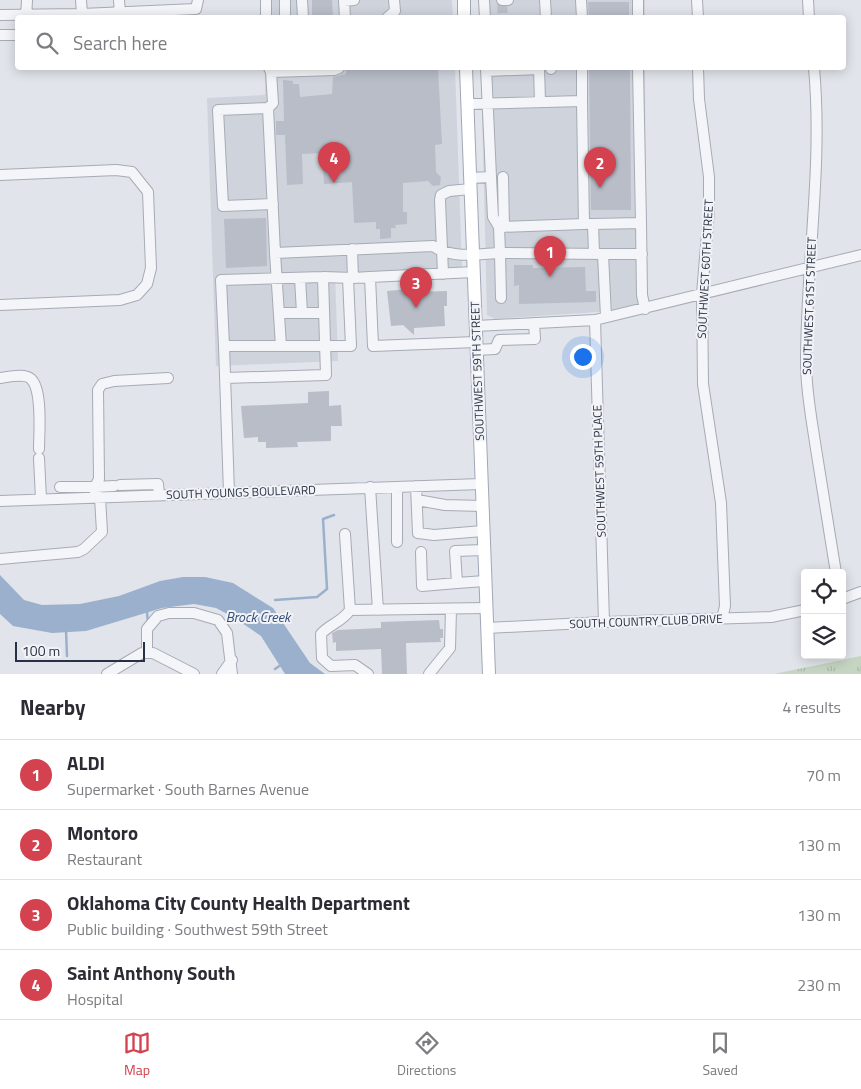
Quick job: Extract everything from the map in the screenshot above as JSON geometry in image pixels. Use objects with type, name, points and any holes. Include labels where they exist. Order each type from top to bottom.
[{"type":"main road","points":[[464,0],[464,15]]},
{"type":"main road","name":"SOUTHWEST 59TH STREET","points":[[466,70],[489,674]]},
{"type":"street","points":[[26,15],[27,0]]},
{"type":"street","points":[[81,0],[82,14]]},
{"type":"street","points":[[119,0],[120,13]]},
{"type":"street","points":[[54,15],[120,13],[153,5],[196,9],[198,0]]},
{"type":"street","points":[[266,0],[266,15]]},
{"type":"street","points":[[285,0],[285,15]]},
{"type":"street","points":[[302,0],[302,15]]},
{"type":"street","points":[[344,15],[344,0],[354,0]]},
{"type":"street","points":[[392,15],[395,10],[394,0]]},
{"type":"street","points":[[484,0],[487,14]]},
{"type":"street","points":[[545,0],[546,15]]},
{"type":"street","points":[[581,0],[582,15]]},
{"type":"street","points":[[638,0],[638,15]]},
{"type":"street","points":[[698,0],[698,15]]},
{"type":"street","points":[[808,0],[809,15]]},
{"type":"street","points":[[0,15],[15,16]]},
{"type":"street","points":[[0,35],[15,35]]},
{"type":"street","points":[[273,204],[223,206],[218,110],[268,108],[273,103],[270,70],[334,70]]},
{"type":"street","points":[[486,70],[493,217],[501,227]]},
{"type":"street","points":[[539,70],[540,102]]},
{"type":"street","points":[[582,70],[588,224],[598,254],[606,317]]},
{"type":"street","points":[[638,70],[642,295],[645,309]]},
{"type":"street","name":"SOUTHWEST 60TH STREET","points":[[698,70],[699,99],[709,177],[709,210],[702,294],[703,384],[723,524],[725,606],[722,619]]},
{"type":"street","name":"SOUTHWEST 61ST STREET","points":[[814,70],[818,111],[818,156],[809,268],[806,365],[809,406],[835,569]]},
{"type":"street","points":[[468,104],[582,101]]},
{"type":"street","points":[[268,108],[281,346]]},
{"type":"street","points":[[0,175],[116,170],[132,172],[148,192],[151,257],[147,284],[137,295],[120,300],[0,305]]},
{"type":"street","points":[[443,274],[438,249],[441,196],[491,177]]},
{"type":"street","points":[[501,298],[500,253],[503,177]]},
{"type":"street","points":[[501,227],[641,223]]},
{"type":"street","points":[[275,253],[352,249],[438,249],[454,254],[642,254]]},
{"type":"street","points":[[224,346],[351,346],[352,249]]},
{"type":"street","points":[[476,326],[595,320],[861,255]]},
{"type":"street","points":[[229,492],[221,280],[323,277],[370,278],[474,272]]},
{"type":"street","points":[[225,378],[326,375],[323,277]]},
{"type":"street","points":[[300,278],[302,313]]},
{"type":"street","points":[[370,278],[373,346],[476,346],[495,349],[499,340],[535,339],[534,323]]},
{"type":"street","points":[[279,314],[324,313]]},
{"type":"street","name":"SOUTHWEST 59TH PLACE","points":[[595,320],[604,622]]},
{"type":"street","points":[[0,378],[26,377],[31,379],[35,386],[38,395],[41,499]]},
{"type":"street","points":[[0,558],[78,552],[84,549],[102,532],[97,494],[99,479],[97,396],[102,384],[114,381],[168,378]]},
{"type":"street","points":[[41,488],[57,487],[97,494],[117,486],[158,484],[159,495]]},
{"type":"street","name":"SOUTH YOUNGS BOULEVARD","points":[[0,501],[97,494],[159,495],[481,484]]},
{"type":"street","points":[[397,486],[397,542]]},
{"type":"street","points":[[416,486],[418,533],[434,536],[483,531]]},
{"type":"street","points":[[370,488],[378,610]]},
{"type":"street","points":[[417,500],[445,505],[482,506]]},
{"type":"street","points":[[345,534],[350,610],[344,619],[328,626],[320,634],[322,658],[331,666],[355,665],[368,674]]},
{"type":"street","points":[[456,583],[455,551],[484,550]]},
{"type":"street","points":[[421,552],[422,586],[485,581]]},
{"type":"street","points":[[846,598],[861,592]]},
{"type":"street","points":[[350,610],[486,608]]},
{"type":"street","points":[[429,674],[450,648],[451,609]]},
{"type":"street","name":"SOUTH COUNTRY CLUB DRIVE","points":[[487,628],[771,617],[801,611]]},
{"type":"street","points":[[147,653],[147,628],[158,616],[169,613],[194,613],[218,620],[227,633],[232,660],[232,674]]},
{"type":"street","points":[[107,674],[142,653],[153,653],[194,674]]},
{"type":"street","points":[[222,674],[232,660]]},
{"type":"shaded area","points":[[262,0],[452,0],[453,15],[263,15]]},
{"type":"shaded area","points":[[479,0],[645,0],[645,15],[480,15]]},
{"type":"shaded area","points":[[265,70],[455,70],[462,269],[335,273],[338,361],[216,366],[207,98],[265,95]]},
{"type":"shaded area","points":[[481,70],[645,70],[646,303],[598,312],[495,319],[487,315]]},
{"type":"green space","points":[[861,656],[861,674],[774,674]]},
{"type":"water","name":"Brock Creek","points":[[0,575],[24,600],[42,605],[80,604],[119,596],[160,581],[183,577],[205,577],[233,583],[273,608],[310,663],[325,674],[285,674],[261,636],[216,608],[194,604],[162,608],[86,631],[52,633],[13,626],[0,614]]},
{"type":"building","points":[[312,0],[332,0],[333,15],[312,15]]},
{"type":"building","points":[[588,2],[629,2],[629,15],[589,15]]},
{"type":"building","points":[[346,70],[438,70],[442,144],[435,145],[436,172],[441,177],[440,185],[433,186],[428,181],[403,183],[403,212],[407,212],[407,224],[395,225],[396,228],[391,228],[391,238],[380,239],[380,229],[376,229],[376,222],[354,223],[352,182],[324,184],[322,153],[302,154],[303,184],[287,185],[285,135],[276,135],[276,121],[284,121],[283,80],[299,84],[300,97],[332,94],[333,77],[346,74]]},
{"type":"building","points":[[589,70],[630,70],[631,210],[591,210]]},
{"type":"building","points":[[266,218],[267,266],[226,268],[224,219]]},
{"type":"building","points":[[514,265],[533,265],[533,268],[585,267],[586,291],[596,291],[596,302],[519,304],[519,285],[514,286]]},
{"type":"building","points":[[418,285],[418,292],[447,291],[447,306],[444,306],[445,326],[414,328],[414,335],[403,325],[391,326],[387,291],[409,289],[410,286]]},
{"type":"building","points":[[329,391],[329,406],[341,405],[342,426],[331,426],[331,441],[297,442],[298,447],[266,448],[266,442],[258,442],[258,437],[244,438],[241,406],[308,403],[308,392]]},
{"type":"building","points":[[439,620],[440,629],[443,629],[443,638],[440,638],[441,642],[406,643],[407,674],[382,674],[381,649],[336,651],[336,642],[333,643],[332,633],[338,630],[381,628],[381,622]]},
{"type":"waterway","points":[[275,600],[317,597],[327,589],[323,519],[334,515]]},
{"type":"waterway","points":[[147,612],[148,624]]},
{"type":"waterway","points":[[66,630],[67,656]]},
{"type":"waterway","points":[[275,669],[282,664]]},
{"type":"tunnel","points":[[502,3],[503,15]]},
{"type":"place","name":"Saint Anthony South","points":[[334,183]]},
{"type":"place","name":"Montoro","points":[[600,188]]},
{"type":"place","name":"ALDI","points":[[550,277]]},
{"type":"place","name":"Oklahoma City County Health Department","points":[[416,308]]}]
